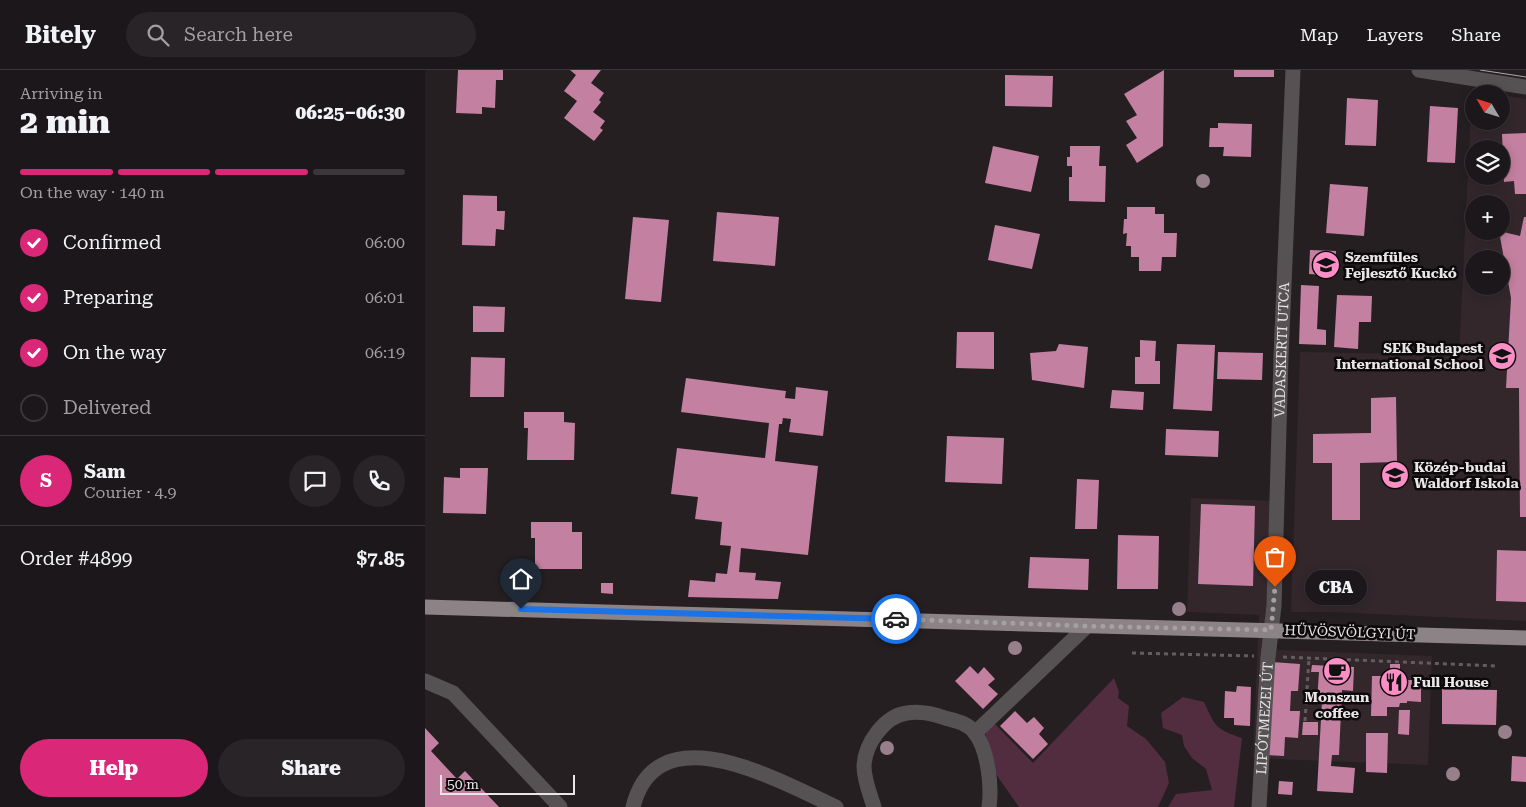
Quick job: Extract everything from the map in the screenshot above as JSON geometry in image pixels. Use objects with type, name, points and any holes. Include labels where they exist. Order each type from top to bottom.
[{"type":"main road","name":"HŰVÖSVÖLGYI ÚT","points":[[425,607],[1526,638]]},
{"type":"street","name":"VADASKERTI UTCA","points":[[1271,630],[1274,606],[1281,357],[1293,70]]},
{"type":"street","points":[[1419,70],[1526,86]]},
{"type":"street","points":[[975,733],[1087,626]]},
{"type":"street","name":"LIPÓTMEZEI ÚT","points":[[1259,807],[1271,630]]},
{"type":"street","points":[[425,681],[453,693],[560,807]]},
{"type":"street","points":[[874,807],[866,781],[865,757],[877,733],[891,720],[908,713],[935,715],[966,724],[975,733],[983,747],[991,792],[989,807]]},
{"type":"street","points":[[633,807],[639,789],[645,779],[654,769],[665,762],[677,758],[701,758],[755,770],[836,807]]},
{"type":"path","points":[[1132,653],[1497,666]]},
{"type":"path","points":[[1305,721],[1309,658]]},
{"type":"shaded area","name":"Közép-budai Waldorf Iskola","points":[[1510,96],[1526,99],[1526,621],[1331,612],[1291,612],[1300,352],[1459,355],[1465,233],[1465,240],[1510,240],[1510,195],[1467,195],[1467,185],[1510,185],[1510,140],[1470,140],[1470,130],[1510,130]]},
{"type":"shaded area","points":[[1191,498],[1283,501],[1277,650],[1432,656],[1428,765],[1253,758],[1259,615],[1187,612]]},
{"type":"shaded area","points":[[1114,678],[1119,692],[1118,698],[1129,706],[1127,726],[1146,739],[1165,762],[1169,783],[1158,807],[1019,807],[993,770],[985,731],[994,723],[1033,763]]},
{"type":"shaded area","points":[[1183,697],[1204,702],[1217,726],[1226,732],[1242,738],[1234,807],[1168,807],[1176,794],[1212,790],[1206,769],[1192,758],[1184,746],[1182,735],[1163,728],[1161,713]]},
{"type":"building","points":[[458,70],[503,70],[503,80],[496,80],[495,108],[482,107],[482,114],[456,113]]},
{"type":"building","points":[[570,70],[601,70],[591,83],[604,93],[599,100],[601,102],[593,112],[605,121],[600,128],[603,130],[594,141],[564,118],[577,101],[564,91],[576,75]]},
{"type":"building","points":[[1164,70],[1163,146],[1137,163],[1126,145],[1137,138],[1126,121],[1137,115],[1124,94]]},
{"type":"building","points":[[1234,70],[1274,70],[1274,77],[1234,77]]},
{"type":"building","points":[[1005,75],[1053,76],[1052,107],[1005,106]]},
{"type":"building","points":[[1347,98],[1378,100],[1376,146],[1345,145]]},
{"type":"building","points":[[1430,106],[1458,108],[1455,163],[1427,162]]},
{"type":"building","points":[[1218,123],[1252,124],[1251,157],[1223,156],[1224,147],[1209,147],[1210,128],[1218,128]]},
{"type":"building","points":[[1526,133],[1526,194],[1515,194],[1514,181],[1510,181],[1510,140],[1502,140],[1502,134]]},
{"type":"building","points":[[993,146],[1039,156],[1031,192],[985,183]]},
{"type":"building","points":[[1070,146],[1100,146],[1099,166],[1106,166],[1105,202],[1069,201],[1069,177],[1072,177],[1072,166],[1067,166],[1067,157],[1070,157]]},
{"type":"building","points":[[1330,184],[1368,187],[1364,236],[1326,233]]},
{"type":"building","points":[[463,195],[497,196],[497,211],[505,211],[504,230],[496,229],[495,246],[462,245]]},
{"type":"building","points":[[1127,207],[1155,207],[1155,214],[1164,214],[1164,233],[1177,233],[1176,257],[1162,257],[1161,271],[1139,271],[1139,257],[1131,257],[1131,246],[1126,246],[1127,233],[1123,234],[1124,219],[1127,219]]},
{"type":"building","points":[[717,212],[779,217],[775,266],[713,261]]},
{"type":"building","points":[[633,217],[669,220],[661,302],[625,299]]},
{"type":"building","points":[[1524,217],[1526,217],[1526,517],[1520,517],[1519,388],[1506,388],[1511,298],[1510,250],[1502,250],[1501,240],[1510,240],[1510,234],[1520,236]]},
{"type":"building","points":[[995,225],[1040,234],[1032,269],[988,260]]},
{"type":"building","points":[[1310,250],[1336,251],[1335,276],[1309,274]]},
{"type":"building","points":[[1301,285],[1319,286],[1317,329],[1326,330],[1326,345],[1299,344]]},
{"type":"building","points":[[1337,295],[1372,296],[1371,322],[1359,322],[1358,349],[1334,347]]},
{"type":"building","points":[[473,306],[505,307],[504,332],[473,332]]},
{"type":"building","points":[[957,332],[994,332],[994,369],[956,368]]},
{"type":"building","points":[[1140,340],[1156,341],[1155,361],[1160,361],[1160,384],[1135,384],[1135,357],[1140,357]]},
{"type":"building","points":[[1059,344],[1088,347],[1084,388],[1032,380],[1030,353],[1056,351]]},
{"type":"building","points":[[1177,344],[1215,345],[1212,411],[1173,409]]},
{"type":"building","points":[[1218,352],[1263,353],[1262,380],[1217,379]]},
{"type":"building","points":[[471,357],[505,358],[504,397],[470,397]]},
{"type":"building","points":[[686,378],[786,391],[785,398],[795,399],[796,387],[828,391],[823,436],[789,432],[791,419],[783,418],[782,424],[779,424],[775,461],[818,466],[808,555],[741,548],[739,572],[756,573],[755,580],[781,582],[778,599],[688,597],[690,580],[715,582],[716,573],[727,574],[731,546],[720,545],[722,522],[695,519],[698,497],[671,494],[677,448],[765,458],[769,423],[681,412]]},
{"type":"building","points":[[1112,390],[1144,392],[1143,410],[1110,408]]},
{"type":"building","points":[[1396,397],[1397,462],[1360,463],[1360,520],[1332,520],[1332,463],[1313,463],[1313,434],[1371,433],[1371,398]]},
{"type":"building","points":[[524,412],[564,412],[564,422],[575,423],[574,460],[527,460],[528,428],[524,428]]},
{"type":"building","points":[[1166,429],[1219,431],[1218,457],[1165,455]]},
{"type":"building","points":[[947,436],[1004,438],[1002,484],[945,482]]},
{"type":"building","points":[[460,468],[488,468],[486,514],[443,513],[444,477],[460,478]]},
{"type":"building","points":[[1077,479],[1099,480],[1097,529],[1075,529]]},
{"type":"building","points":[[1201,504],[1255,506],[1253,586],[1198,584]]},
{"type":"building","points":[[531,522],[572,522],[572,532],[582,532],[582,569],[535,569],[535,538],[531,538]]},
{"type":"building","points":[[1118,535],[1159,536],[1158,589],[1117,589]]},
{"type":"building","points":[[1497,550],[1526,551],[1526,602],[1496,601]]},
{"type":"building","points":[[1030,557],[1089,559],[1088,590],[1028,588]]},
{"type":"building","points":[[601,583],[613,583],[613,594],[601,593]]},
{"type":"building","points":[[1272,662],[1300,664],[1298,691],[1291,691],[1290,711],[1300,711],[1298,738],[1285,737],[1284,756],[1266,755]]},
{"type":"building","points":[[1390,664],[1400,664],[1400,677],[1407,676],[1407,680],[1421,680],[1421,702],[1407,701],[1407,703],[1400,703],[1399,707],[1387,707],[1387,716],[1371,716],[1372,676],[1390,676]]},
{"type":"building","points":[[1312,665],[1354,667],[1353,691],[1342,690],[1339,755],[1332,755],[1331,766],[1355,768],[1353,793],[1317,791],[1322,701],[1317,701],[1319,672],[1311,672]]},
{"type":"building","points":[[970,666],[978,674],[984,667],[995,679],[988,685],[998,694],[983,709],[955,681]]},
{"type":"building","points":[[1237,686],[1251,687],[1250,726],[1234,725],[1234,718],[1224,718],[1225,691],[1236,692]]},
{"type":"building","points":[[1442,689],[1497,690],[1496,725],[1442,724]]},
{"type":"building","points":[[1399,710],[1410,710],[1409,735],[1398,734]]},
{"type":"building","points":[[1015,711],[1027,723],[1034,717],[1044,728],[1039,734],[1048,744],[1033,759],[1000,726]]},
{"type":"building","points":[[1303,722],[1318,722],[1318,735],[1302,735]]},
{"type":"building","points":[[425,728],[439,743],[431,751],[457,779],[465,771],[499,807],[425,807]]},
{"type":"building","points":[[1366,733],[1388,733],[1387,773],[1366,772]]},
{"type":"building","points":[[1512,756],[1526,757],[1526,782],[1511,781]]},
{"type":"building","points":[[1279,781],[1293,782],[1292,795],[1278,794]]},
{"type":"tram line","points":[[1480,70],[1526,77]]},
{"type":"way so far","points":[[896,619],[1271,630],[1275,587]]},
{"type":"place","name":"Szemfüles Fejlesztő Kuckó","points":[[1326,265]]},
{"type":"place","name":"SEK Budapest International School","points":[[1502,356]]},
{"type":"place","name":"Közép-budai Waldorf Iskola","points":[[1395,475]]},
{"type":"place","name":"CBA","points":[[1275,587]]},
{"type":"place","name":"Monszun coffee","points":[[1337,671]]},
{"type":"place","name":"Full House","points":[[1394,682]]},
{"type":"route","points":[[521,609],[896,619]]}]
